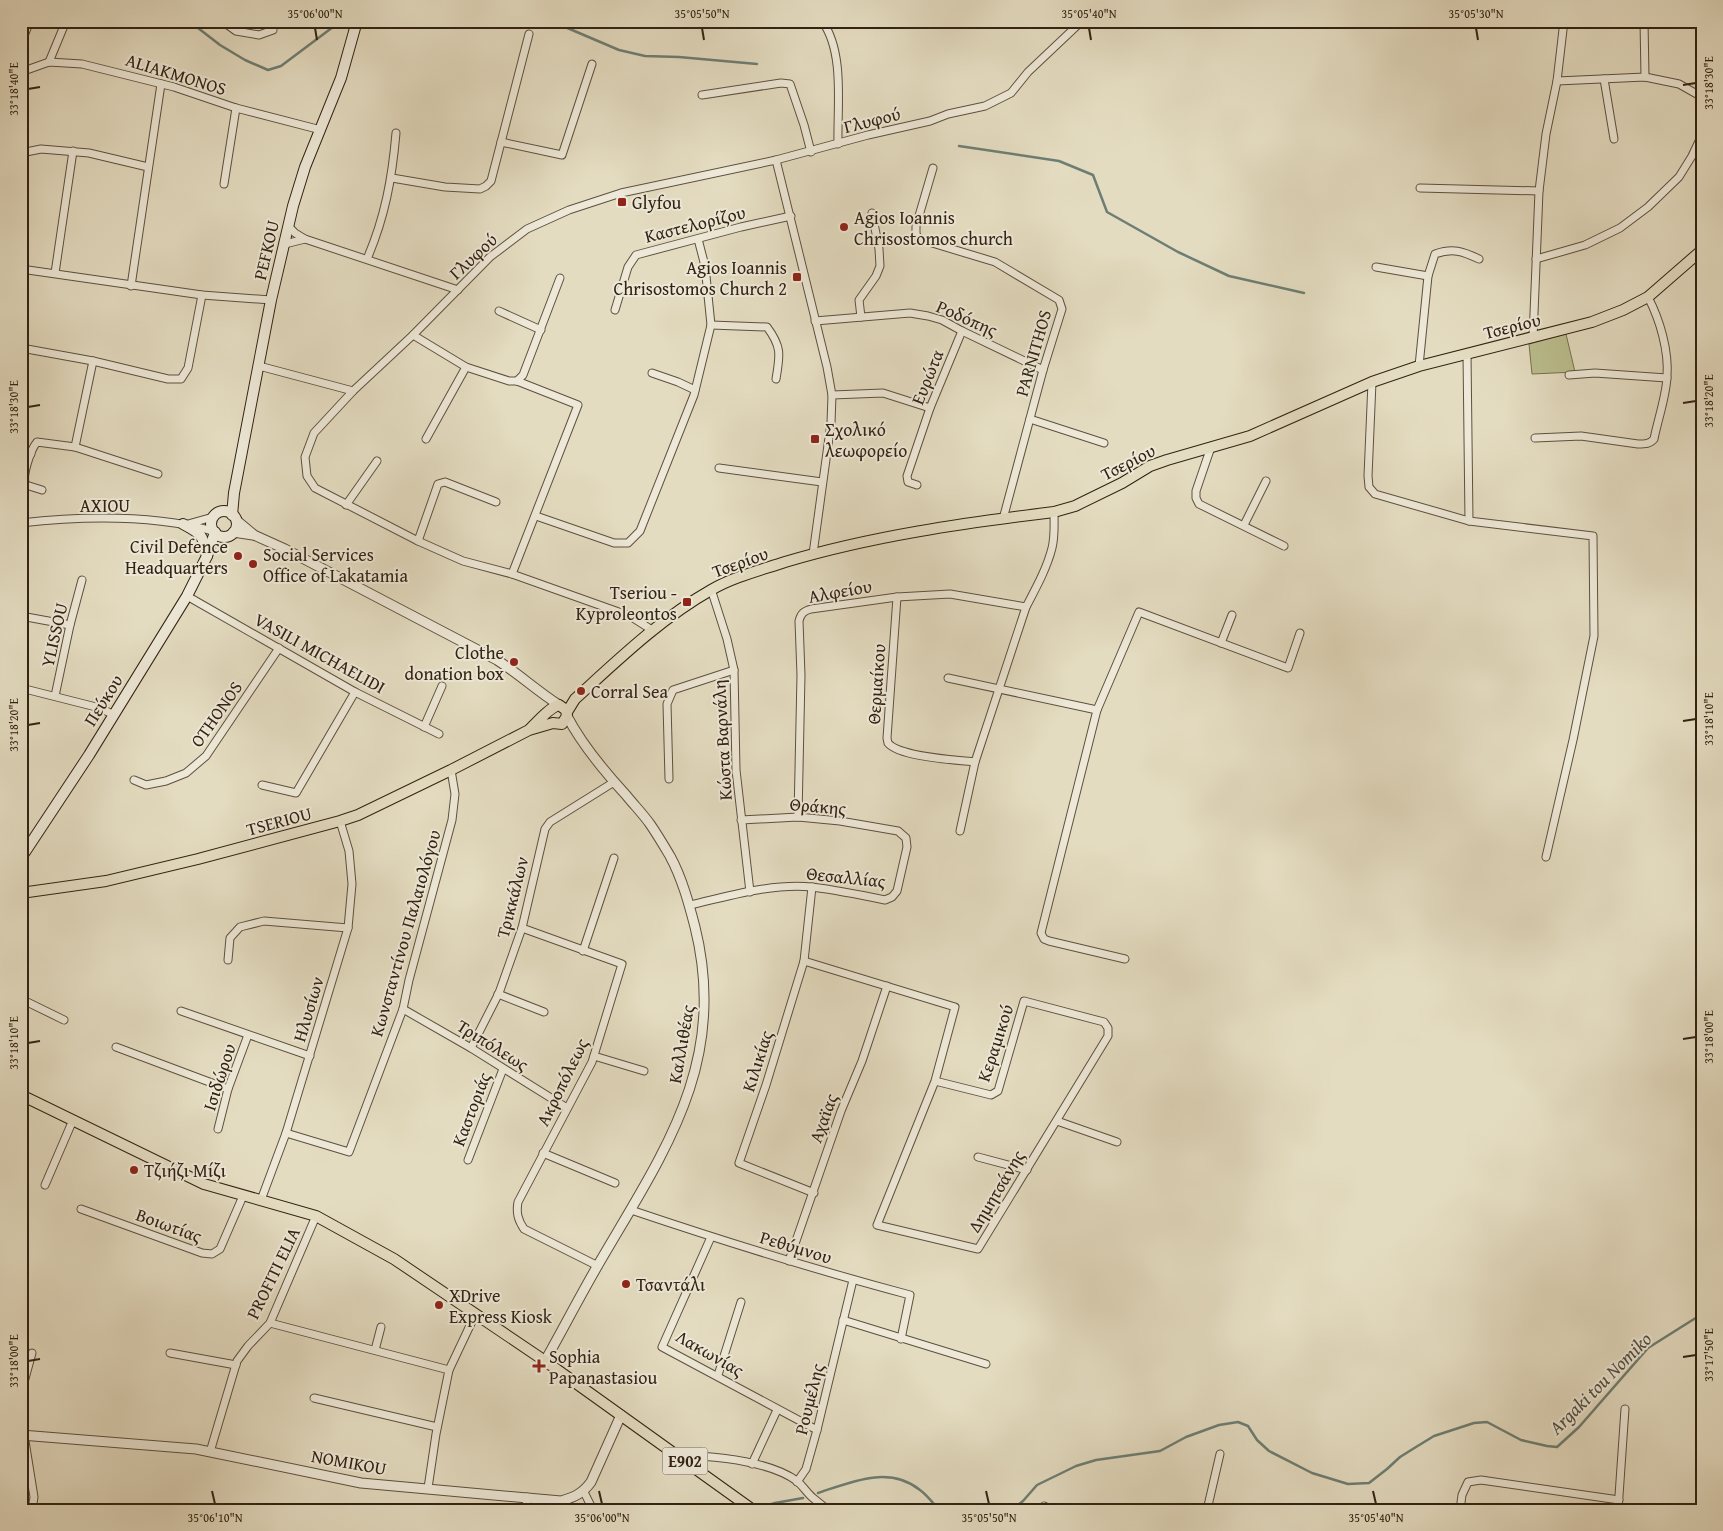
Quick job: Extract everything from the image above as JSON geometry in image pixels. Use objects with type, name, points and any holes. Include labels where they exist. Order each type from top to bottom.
[{"type":"main road","name":"PEFKOU","points":[[207,557],[221,533],[236,527],[234,493],[271,300],[288,226],[305,167],[341,78],[357,21]]},
{"type":"main road","name":"Τσερίου","points":[[575,699],[652,630],[711,589],[763,569],[813,554],[912,533],[1003,518],[1054,512],[1075,506],[1122,483],[1150,466],[1250,436],[1372,382],[1420,366],[1592,322],[1623,310],[1648,298],[1702,250]]},
{"type":"main road","name":"PEFKOU","points":[[221,533],[211,523],[216,514],[234,493]]},
{"type":"main road","points":[[216,514],[226,512],[234,517]]},
{"type":"main road","points":[[185,524],[199,532],[204,542],[207,557]]},
{"type":"main road","name":"Πεύκου","points":[[21,858],[114,715],[187,596],[207,557]]},
{"type":"main road","name":"TSERIOU","points":[[21,893],[106,881],[198,859],[358,815],[529,730],[558,714],[575,699]]},
{"type":"main road","name":"E902","points":[[21,1095],[204,1184],[316,1216],[394,1259],[545,1361],[751,1508]]},
{"type":"street","points":[[21,43],[30,21]]},
{"type":"street","points":[[49,62],[66,21]]},
{"type":"street","points":[[222,21],[236,31],[260,35],[273,30]]},
{"type":"street","points":[[822,21],[828,30],[835,50],[838,144]]},
{"type":"street","name":"Γλυφού","points":[[652,630],[630,616],[512,574],[464,561],[418,541],[316,488],[307,476],[305,457],[314,433],[353,391],[413,335],[498,250],[527,229],[569,210],[621,193],[810,152],[868,135],[985,106],[1011,94],[1028,72],[1082,21]]},
{"type":"street","points":[[1533,338],[1539,191],[1546,134],[1557,81],[1564,21]]},
{"type":"street","points":[[1644,21],[1645,77]]},
{"type":"street","points":[[392,178],[445,188],[480,189],[491,181],[529,34]]},
{"type":"street","name":"ALIAKMONOS","points":[[21,72],[49,62],[82,64],[161,84],[236,108],[321,130]]},
{"type":"street","points":[[501,142],[562,155],[592,64]]},
{"type":"street","points":[[1557,81],[1645,77],[1679,84],[1702,96]]},
{"type":"street","points":[[1604,79],[1614,139]]},
{"type":"street","points":[[702,95],[781,83],[790,84],[804,125],[810,152]]},
{"type":"street","points":[[131,286],[161,84]]},
{"type":"street","points":[[224,184],[236,108]]},
{"type":"street","points":[[367,259],[377,235],[392,178],[396,133]]},
{"type":"street","points":[[1536,259],[1585,245],[1620,228],[1648,208],[1679,176],[1692,156],[1702,135]]},
{"type":"street","points":[[21,153],[40,149],[73,151],[148,167]]},
{"type":"street","points":[[55,273],[73,151]]},
{"type":"street","points":[[776,160],[832,395],[831,423],[813,554]]},
{"type":"street","name":"PARNITHOS","points":[[933,168],[916,226],[916,234],[919,239],[996,262],[1059,300],[1062,304],[1003,518]]},
{"type":"street","points":[[1420,188],[1539,191]]},
{"type":"street","points":[[861,317],[860,300],[880,266],[879,249],[872,213]]},
{"type":"street","name":"Καστελορίζου","points":[[615,310],[628,267],[636,255],[790,216]]},
{"type":"street","points":[[288,226],[305,239],[458,290]]},
{"type":"street","points":[[285,244],[305,239]]},
{"type":"street","points":[[536,516],[614,543],[628,543],[640,531],[695,390],[711,325],[705,266],[698,239]]},
{"type":"street","points":[[1420,366],[1428,276],[1434,254],[1447,250],[1459,251],[1479,259]]},
{"type":"street","points":[[1376,267],[1428,276]]},
{"type":"street","points":[[21,268],[131,286],[202,295],[271,300]]},
{"type":"street","points":[[517,381],[523,375],[560,278]]},
{"type":"street","points":[[27,349],[93,361],[168,380],[181,378],[188,368],[202,295]]},
{"type":"street","points":[[1535,438],[1581,436],[1638,444],[1652,442],[1667,378],[1667,360],[1656,314],[1648,298]]},
{"type":"street","points":[[499,311],[541,330]]},
{"type":"street","name":"Ροδόπης","points":[[815,321],[910,313],[928,316],[942,320],[1043,370]]},
{"type":"street","points":[[711,325],[767,327],[778,346],[779,357],[776,379]]},
{"type":"street","name":"Ευρώτα","points":[[917,485],[908,482],[907,476],[930,408],[962,331]]},
{"type":"street","points":[[413,335],[466,367],[509,381],[517,381],[578,405],[512,574]]},
{"type":"street","points":[[1467,354],[1469,521]]},
{"type":"street","points":[[75,447],[93,361]]},
{"type":"street","points":[[259,366],[353,391]]},
{"type":"street","points":[[426,439],[466,367]]},
{"type":"street","points":[[652,373],[695,390]]},
{"type":"street","points":[[1569,375],[1595,373],[1667,378]]},
{"type":"street","points":[[1372,382],[1368,476],[1369,487],[1375,494],[1469,521],[1593,536],[1594,636],[1573,740],[1546,857]]},
{"type":"street","points":[[832,395],[884,393],[930,408]]},
{"type":"street","points":[[1030,419],[1104,443]]},
{"type":"street","points":[[42,490],[26,485],[24,482],[31,454],[37,442],[75,447],[158,474]]},
{"type":"street","points":[[1211,447],[1196,491],[1196,498],[1200,504],[1284,546]]},
{"type":"street","points":[[21,450],[31,454]]},
{"type":"street","points":[[346,505],[377,461]]},
{"type":"street","points":[[719,468],[822,482]]},
{"type":"street","points":[[418,541],[438,484],[445,482],[496,502]]},
{"type":"street","points":[[1244,525],[1266,482]]},
{"type":"street","points":[[960,831],[975,762],[1026,607],[1039,583],[1052,548],[1054,512]]},
{"type":"street","name":"AXIOU","points":[[185,524],[216,514]]},
{"type":"street","points":[[234,517],[254,535],[339,577],[497,660],[525,679],[543,695],[558,714]]},
{"type":"street","name":"AXIOU","points":[[21,523],[106,518],[185,524],[221,533]]},
{"type":"street","points":[[221,533],[254,535]]},
{"type":"street","name":"YLISSOU","points":[[55,696],[82,580]]},
{"type":"street","name":"Κώστα Βαρνάλη","points":[[711,589],[727,639],[734,670],[736,770],[750,892]]},
{"type":"street","name":"Αλφείου","points":[[798,817],[801,675],[799,621],[804,611],[811,608],[897,597],[950,594],[1026,607]]},
{"type":"street","name":"VASILI MICHAELIDI","points":[[187,596],[355,692],[439,734]]},
{"type":"street","name":"Θερμαίκου","points":[[897,597],[888,743],[896,749],[927,757],[975,762]]},
{"type":"street","points":[[1126,959],[1048,940],[1041,934],[1097,710],[1138,612],[1288,668],[1300,633]]},
{"type":"street","points":[[1221,643],[1232,615]]},
{"type":"street","points":[[21,616],[70,625]]},
{"type":"street","name":"OTHONOS","points":[[134,780],[146,785],[166,781],[186,773],[206,756],[279,648]]},
{"type":"street","points":[[669,779],[667,704],[673,690],[734,670]]},
{"type":"street","points":[[948,678],[1097,710]]},
{"type":"street","points":[[424,727],[442,686]]},
{"type":"street","points":[[21,688],[100,708],[114,715]]},
{"type":"street","points":[[262,786],[296,793],[355,692]]},
{"type":"street","name":"Καλλιθέας","points":[[545,1361],[659,1161],[678,1124],[692,1083],[704,1030],[706,999],[701,949],[690,905],[671,858],[650,824],[614,782],[577,734],[558,714]]},
{"type":"street","name":"Κωνσταντίνου Παλαιολόγου","points":[[286,1133],[349,1152],[403,1009],[452,820],[455,794],[451,770]]},
{"type":"street","name":"Τρικκάλων","points":[[471,1048],[498,994],[522,928],[545,828],[550,822],[614,782]]},
{"type":"street","name":"Θράκης","points":[[741,820],[798,817],[840,821],[893,831]]},
{"type":"street","name":"Ηλυσίων","points":[[261,1200],[286,1133],[348,928],[352,884],[349,851],[340,821]]},
{"type":"street","name":"Θεσαλλίας","points":[[690,905],[750,892],[792,887],[812,887],[885,900],[892,898],[897,891],[908,847],[906,838],[902,834],[893,831]]},
{"type":"street","points":[[583,951],[614,858]]},
{"type":"street","name":"Κιλικίας","points":[[812,887],[804,961],[766,1085],[739,1164],[814,1193]]},
{"type":"street","points":[[228,960],[230,938],[240,927],[264,921],[348,928]]},
{"type":"street","name":"Ακροπόλεως","points":[[522,928],[622,964],[594,1056],[518,1202],[516,1211],[524,1230],[598,1266]]},
{"type":"street","points":[[804,961],[954,1007],[935,1081]]},
{"type":"street","name":"Αχαϊας","points":[[789,1261],[841,1111],[862,1061],[887,986]]},
{"type":"street","points":[[498,994],[544,1012]]},
{"type":"street","points":[[21,999],[64,1020]]},
{"type":"street","name":"Κεραμικού","points":[[935,1081],[991,1094],[998,1091],[1024,1001],[1104,1022],[1108,1028]]},
{"type":"street","name":"Τριπόλεως","points":[[403,1009],[471,1048],[567,1108]]},
{"type":"street","points":[[181,1011],[310,1056]]},
{"type":"street","name":"Δημητσάνης","points":[[935,1081],[877,1225],[978,1249],[1108,1036],[1108,1028]]},
{"type":"street","name":"Ισιδώρου","points":[[218,1129],[228,1089],[248,1035]]},
{"type":"street","points":[[116,1047],[228,1089]]},
{"type":"street","points":[[594,1056],[644,1071]]},
{"type":"street","name":"Καστοριάς","points":[[468,1160],[503,1069]]},
{"type":"street","points":[[45,1185],[74,1120]]},
{"type":"street","points":[[1057,1121],[1116,1142]]},
{"type":"street","points":[[543,1154],[614,1183]]},
{"type":"street","points":[[978,1157],[1027,1170]]},
{"type":"street","name":"Βοιωτίας","points":[[81,1209],[202,1253],[212,1254],[220,1249],[243,1196]]},
{"type":"street","name":"Ρεθύμνου","points":[[631,1210],[789,1261],[910,1295],[901,1338]]},
{"type":"street","name":"PROFITI ELIA","points":[[210,1452],[236,1365],[248,1346],[270,1323],[316,1216]]},
{"type":"street","name":"Λακωνίας","points":[[711,1237],[662,1347],[817,1430]]},
{"type":"street","name":"Ρουμέλης","points":[[797,1482],[806,1469],[817,1430],[853,1280]]},
{"type":"street","points":[[718,1376],[741,1302]]},
{"type":"street","points":[[428,1488],[437,1427],[449,1370],[475,1315]]},
{"type":"street","points":[[843,1320],[986,1364]]},
{"type":"street","points":[[270,1323],[449,1370]]},
{"type":"street","points":[[375,1350],[381,1327]]},
{"type":"street","points":[[21,1393],[32,1353]]},
{"type":"street","points":[[170,1353],[236,1365]]},
{"type":"street","points":[[314,1398],[437,1427]]},
{"type":"street","points":[[1618,1510],[1625,1409]]},
{"type":"street","points":[[752,1464],[778,1410]]},
{"type":"street","points":[[593,1510],[584,1492],[591,1482],[621,1415]]},
{"type":"street","points":[[23,1435],[34,1497],[32,1510]]},
{"type":"street","name":"NOMIKOU","points":[[23,1435],[210,1452],[361,1483],[561,1501],[574,1498],[584,1492]]},
{"type":"street","points":[[1207,1510],[1220,1454]]},
{"type":"street","points":[[677,1455],[713,1456],[780,1472],[797,1482],[828,1510]]},
{"type":"street","points":[[1460,1510],[1462,1495],[1468,1482],[1481,1480],[1619,1500]]},
{"type":"street","points":[[526,1498],[526,1510]]},
{"type":"street","points":[[1044,1506],[1051,1510]]},
{"type":"street","points":[[1149,1510],[1150,1508],[1163,1510]]},
{"type":"green space","points":[[1566,334],[1575,372],[1532,374],[1529,344]]},
{"type":"waterway","points":[[189,21],[220,45],[245,60],[268,70],[281,66],[341,21]]},
{"type":"waterway","points":[[551,21],[619,50],[645,56],[757,64]]},
{"type":"waterway","points":[[959,146],[1059,161],[1093,175],[1107,212],[1178,252],[1229,276],[1304,293]]},
{"type":"waterway","name":"Argaki tou Nomiko","points":[[1003,1510],[1018,1505],[1037,1485],[1076,1466],[1096,1460],[1160,1451],[1186,1437],[1219,1425],[1238,1422],[1248,1426],[1257,1440],[1269,1451],[1312,1473],[1348,1484],[1369,1483],[1400,1457],[1434,1436],[1474,1423],[1487,1422],[1521,1440],[1557,1447],[1579,1427],[1648,1348],[1702,1314]]},
{"type":"waterway","name":"Argaki tou Nomiko","points":[[818,1493],[870,1478],[896,1478],[908,1482],[920,1490],[939,1510]]},
{"type":"waterway","name":"Argaki tou Nomiko","points":[[756,1509],[775,1503],[803,1498]]},
{"type":"place","name":"Glyfou","points":[[622,202]]},
{"type":"place","name":"Agios Ioannis Chrisostomos church","points":[[844,227]]},
{"type":"place","name":"Agios Ioannis Chrisostomos Church 2","points":[[797,277]]},
{"type":"place","name":"Σχολικό λεωφορείο","points":[[815,439]]},
{"type":"place","name":"Civil Defence Headquarters","points":[[238,556]]},
{"type":"place","name":"Social Services Office of Lakatamia","points":[[253,564]]},
{"type":"place","name":"Tseriou - Kyproleontos","points":[[687,602]]},
{"type":"place","name":"Clothe donation box","points":[[514,662]]},
{"type":"place","name":"Corral Sea","points":[[581,691]]},
{"type":"place","name":"Τζιήζι Μίζι","points":[[134,1170]]},
{"type":"place","name":"Τσαντάλι","points":[[626,1284]]},
{"type":"place","name":"XDrive Express Kiosk","points":[[439,1305]]},
{"type":"place","name":"Sophia Papanastasiou","points":[[539,1366]]}]
